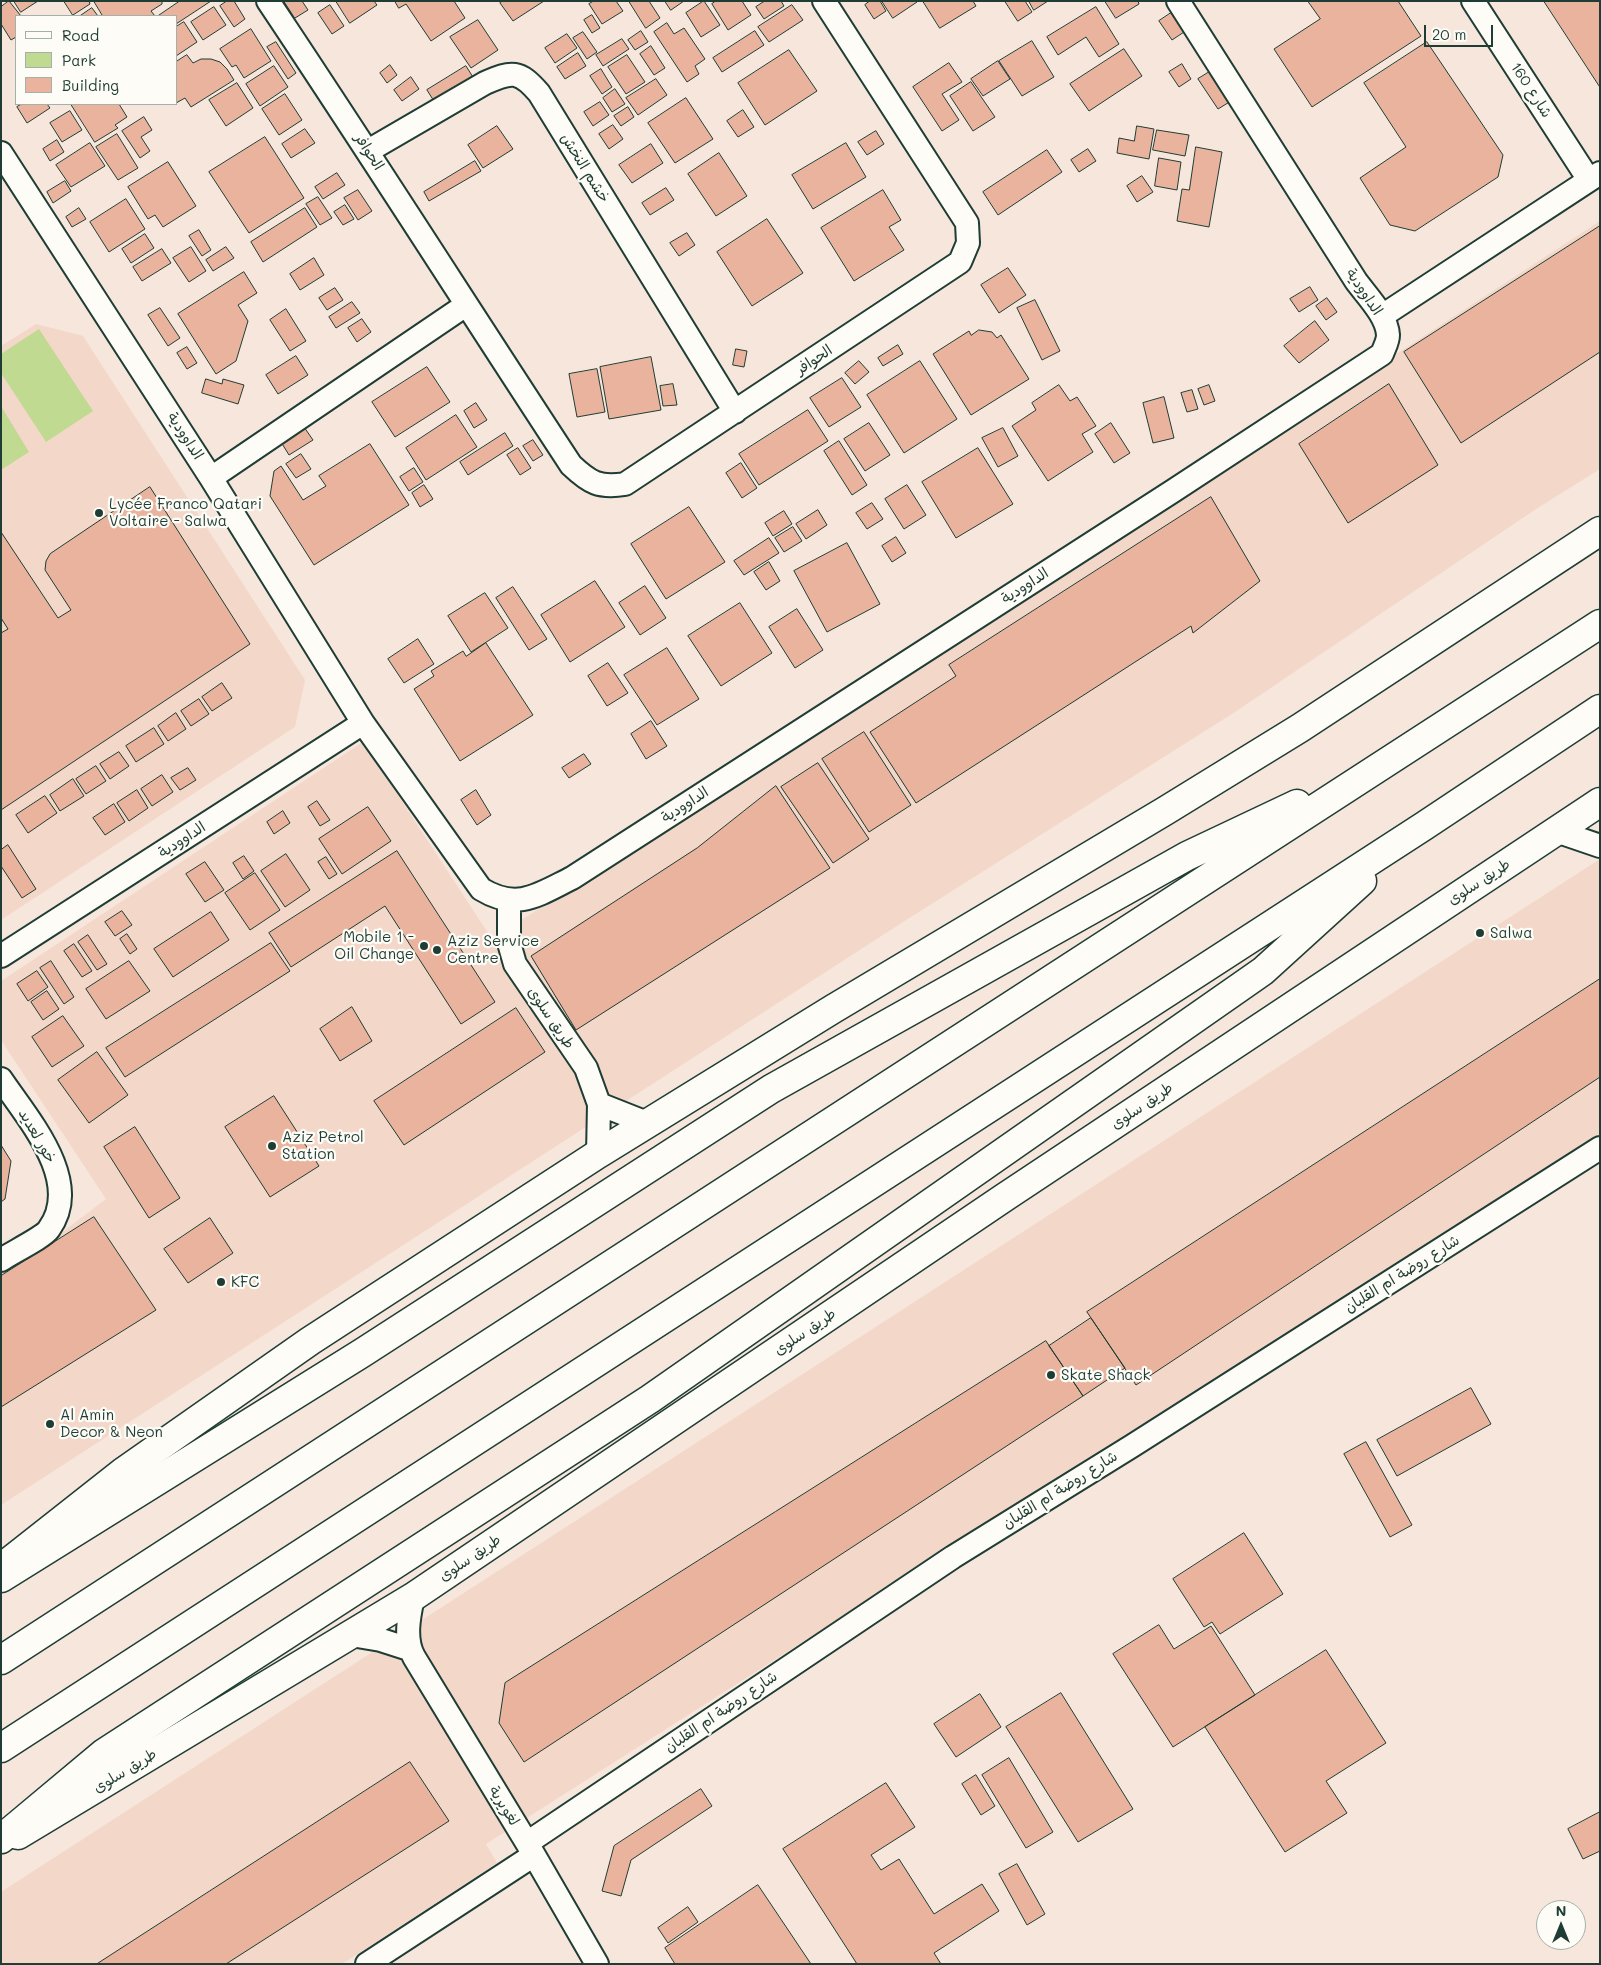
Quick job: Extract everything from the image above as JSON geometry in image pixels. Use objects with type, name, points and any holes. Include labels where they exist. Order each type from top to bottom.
[{"type":"main road","points":[[1,1568],[123,1472],[310,1340],[648,1123],[833,1009],[1300,728],[1600,530]]},
{"type":"main road","points":[[1,1660],[1600,624]]},
{"type":"main road","points":[[1,1748],[1424,826],[1600,709]]},
{"type":"main road","points":[[1,1578],[362,1353],[771,1089],[1187,856],[1391,760]]},
{"type":"main road","name":"طريق سلوى","points":[[1,1845],[413,1597],[974,1218],[1600,802]]},
{"type":"main road","points":[[1,1839],[104,1753],[650,1399],[1263,972],[1424,826]]},
{"type":"street","name":"الحوافر","points":[[268,1],[368,151],[571,466],[587,480],[607,487],[625,484],[960,262],[968,243],[966,223],[824,1]]},
{"type":"street","name":"الداوودية","points":[[1,153],[212,478],[363,723],[481,889],[494,897],[509,901],[533,897],[572,878],[1174,491],[1382,354],[1388,333],[1382,316],[1356,281],[1178,1]]},
{"type":"street","name":"شارع 160","points":[[1473,1],[1595,176]]},
{"type":"street","name":"خشم النخش","points":[[368,151],[492,80],[505,74],[526,78],[544,101],[735,412]]},
{"type":"street","points":[[1382,316],[1595,176]]},
{"type":"street","points":[[212,478],[466,305]]},
{"type":"street","name":"الداوودية","points":[[1,956],[363,723]]},
{"type":"street","points":[[1556,831],[1600,846]]},
{"type":"street","name":"طريق سلوى","points":[[509,901],[509,943],[515,964],[586,1068],[599,1104],[598,1154]]},
{"type":"street","name":"خور لعديد","points":[[1,1079],[51,1154],[60,1182],[60,1206],[49,1230],[1,1260]]},
{"type":"street","points":[[599,1104],[648,1123]]},
{"type":"street","name":"شارع روضة ام القلبان","points":[[367,1964],[953,1557],[1132,1446],[1600,1148]]},
{"type":"street","name":"لغويرية","points":[[413,1597],[409,1623],[409,1649],[597,1964]]},
{"type":"street","points":[[351,1635],[381,1640],[409,1649]]},
{"type":"shaded area","points":[[1600,221],[1600,469],[1536,509],[1235,712],[903,922],[1,1505],[1,1271],[61,1233],[106,1199],[1,1040],[1,981],[363,742],[492,939],[1179,496]]},
{"type":"shaded area","name":"Lycée Franco Qatari Voltaire - Salwa","points":[[36,324],[83,336],[305,680],[295,727],[1,920],[1,346]]},
{"type":"shaded area","points":[[1600,859],[1600,1133],[486,1844],[497,1863],[342,1964],[1,1964],[1,1892]]},
{"type":"green space","points":[[39,329],[93,411],[46,442],[1,373],[1,354]]},
{"type":"green space","points":[[1,406],[29,452],[1,470]]},
{"type":"building","points":[[9,1],[20,15],[15,15],[15,38],[11,40],[1,24],[1,7]]},
{"type":"building","points":[[14,1],[38,1],[21,12]]},
{"type":"building","points":[[64,1],[89,1],[90,4],[73,15]]},
{"type":"building","points":[[94,1],[162,1],[162,4],[151,11],[154,15],[102,15]]},
{"type":"building","points":[[180,1],[211,1],[178,23],[178,15],[159,15]]},
{"type":"building","points":[[227,1],[234,1],[245,19],[234,27],[220,6]]},
{"type":"building","points":[[284,1],[302,1],[308,10],[295,18]]},
{"type":"building","points":[[336,1],[374,1],[377,5],[350,23]]},
{"type":"building","points":[[395,1],[454,1],[465,18],[431,41],[406,4],[399,8]]},
{"type":"building","points":[[503,1],[544,1],[513,21],[500,3]]},
{"type":"building","points":[[594,1],[616,1],[623,11],[602,24],[589,4]]},
{"type":"building","points":[[629,1],[649,1],[660,18],[646,28]]},
{"type":"building","points":[[665,1],[684,1],[671,10]]},
{"type":"building","points":[[704,1],[720,25],[701,37],[686,13]]},
{"type":"building","points":[[716,1],[742,1],[751,15],[728,30],[712,4]]},
{"type":"building","points":[[765,1],[781,1],[784,6],[764,19],[756,7]]},
{"type":"building","points":[[870,1],[880,1],[886,11],[874,19],[865,5]]},
{"type":"building","points":[[882,1],[917,1],[917,2],[893,18]]},
{"type":"building","points":[[923,1],[973,1],[976,6],[940,28]]},
{"type":"building","points":[[1005,1],[1025,1],[1032,12],[1018,21]]},
{"type":"building","points":[[1029,1],[1048,1],[1034,10]]},
{"type":"building","points":[[1105,1],[1138,1],[1139,4],[1116,18]]},
{"type":"building","points":[[1308,1],[1398,1],[1421,36],[1312,107],[1274,49],[1320,19]]},
{"type":"building","points":[[1544,1],[1600,1],[1600,87]]},
{"type":"building","points":[[330,5],[344,26],[332,34],[318,13]]},
{"type":"building","points":[[792,5],[803,20],[769,42],[758,27]]},
{"type":"building","points":[[214,7],[226,25],[203,40],[191,22]]},
{"type":"building","points":[[1096,7],[1119,44],[1099,57],[1086,37],[1058,55],[1047,37]]},
{"type":"building","points":[[92,8],[97,15],[82,15]]},
{"type":"building","points":[[1171,13],[1184,32],[1172,40],[1159,21]]},
{"type":"building","points":[[592,15],[600,28],[592,33],[584,20]]},
{"type":"building","points":[[478,20],[498,50],[471,68],[450,37]]},
{"type":"building","points":[[184,22],[197,42],[178,55],[178,26]]},
{"type":"building","points":[[667,23],[674,34],[684,28],[705,59],[695,66],[699,74],[687,82],[654,32]]},
{"type":"building","points":[[251,29],[271,61],[244,78],[236,65],[232,67],[220,49]]},
{"type":"building","points":[[641,31],[648,42],[635,50],[628,40]]},
{"type":"building","points":[[755,31],[764,45],[722,72],[713,58]]},
{"type":"building","points":[[583,32],[597,52],[587,59],[573,38]]},
{"type":"building","points":[[567,34],[577,48],[555,63],[545,48]]},
{"type":"building","points":[[622,39],[629,49],[603,66],[596,55]]},
{"type":"building","points":[[1032,41],[1054,77],[1022,96],[999,61]]},
{"type":"building","points":[[276,42],[296,73],[288,79],[267,47]]},
{"type":"building","points":[[1427,42],[1503,155],[1498,177],[1415,231],[1390,225],[1360,178],[1406,147],[1364,83]]},
{"type":"building","points":[[651,46],[665,68],[654,75],[640,54]]},
{"type":"building","points":[[1124,49],[1142,76],[1089,111],[1070,84]]},
{"type":"building","points":[[789,50],[817,91],[765,125],[738,83]]},
{"type":"building","points":[[578,53],[586,66],[565,79],[557,67]]},
{"type":"building","points":[[187,55],[193,63],[201,59],[211,59],[220,62],[234,80],[191,107],[185,98],[178,102],[178,61]]},
{"type":"building","points":[[627,55],[645,82],[626,94],[608,67]]},
{"type":"building","points":[[998,61],[1010,79],[983,96],[971,79]]},
{"type":"building","points":[[949,63],[962,82],[942,94],[959,120],[942,131],[913,87]]},
{"type":"building","points":[[1182,64],[1191,79],[1179,87],[1169,72]]},
{"type":"building","points":[[390,65],[397,75],[387,83],[380,73]]},
{"type":"building","points":[[274,66],[288,87],[260,106],[246,84]]},
{"type":"building","points":[[466,66],[476,82],[437,106],[427,90]]},
{"type":"building","points":[[601,69],[612,87],[602,94],[590,76]]},
{"type":"building","points":[[1211,71],[1231,101],[1218,109],[1198,79]]},
{"type":"building","points":[[411,77],[419,89],[402,101],[394,90]]},
{"type":"building","points":[[656,79],[667,95],[638,115],[626,98]]},
{"type":"building","points":[[971,82],[995,117],[973,131],[950,96]]},
{"type":"building","points":[[237,83],[253,108],[226,126],[209,100]]},
{"type":"building","points":[[615,89],[625,104],[612,112],[603,98]]},
{"type":"building","points":[[285,94],[302,120],[279,135],[262,109]]},
{"type":"building","points":[[686,98],[713,139],[675,163],[648,123]]},
{"type":"building","points":[[600,102],[609,115],[593,126],[584,112]]},
{"type":"building","points":[[20,105],[48,105],[50,108],[27,123],[17,107]]},
{"type":"building","points":[[72,105],[120,105],[127,117],[115,125],[118,128],[95,142]]},
{"type":"building","points":[[628,107],[634,117],[621,126],[614,116]]},
{"type":"building","points":[[743,110],[754,127],[738,137],[727,121]]},
{"type":"building","points":[[70,111],[82,130],[62,142],[50,123]]},
{"type":"building","points":[[144,117],[152,130],[141,137],[150,151],[140,158],[122,131]]},
{"type":"building","points":[[613,125],[623,139],[609,149],[599,134]]},
{"type":"building","points":[[497,126],[513,149],[483,168],[468,145]]},
{"type":"building","points":[[1137,126],[1154,129],[1149,159],[1117,153],[1119,138],[1134,141]]},
{"type":"building","points":[[305,129],[315,143],[291,158],[282,144]]},
{"type":"building","points":[[1157,130],[1189,135],[1185,156],[1153,150]]},
{"type":"building","points":[[876,131],[884,144],[867,155],[858,142]]},
{"type":"building","points":[[117,134],[138,168],[118,180],[96,147]]},
{"type":"building","points":[[265,137],[304,198],[249,233],[209,172]]},
{"type":"building","points":[[57,140],[64,152],[50,161],[43,149]]},
{"type":"building","points":[[90,143],[105,166],[71,187],[56,165]]},
{"type":"building","points":[[846,143],[866,177],[813,209],[792,175]]},
{"type":"building","points":[[651,144],[663,163],[632,183],[619,165]]},
{"type":"building","points":[[1196,147],[1222,152],[1209,227],[1177,221],[1182,189],[1189,190]]},
{"type":"building","points":[[1088,149],[1096,161],[1079,172],[1071,160]]},
{"type":"building","points":[[1047,150],[1062,172],[998,215],[983,192]]},
{"type":"building","points":[[719,153],[747,196],[716,216],[688,174]]},
{"type":"building","points":[[1159,158],[1181,162],[1177,190],[1155,186]]},
{"type":"building","points":[[475,161],[481,171],[429,201],[424,192]]},
{"type":"building","points":[[168,162],[196,206],[163,227],[155,215],[148,219],[128,187]]},
{"type":"building","points":[[337,173],[345,185],[323,199],[315,187]]},
{"type":"building","points":[[1142,176],[1153,192],[1137,202],[1127,186]]},
{"type":"building","points":[[65,181],[71,191],[53,203],[47,192]]},
{"type":"building","points":[[666,188],[674,200],[650,215],[642,203]]},
{"type":"building","points":[[358,190],[372,211],[358,220],[344,198]]},
{"type":"building","points":[[883,190],[901,220],[889,227],[904,250],[854,281],[821,228]]},
{"type":"building","points":[[318,197],[332,218],[320,225],[306,204]]},
{"type":"building","points":[[126,199],[145,229],[109,252],[90,222]]},
{"type":"building","points":[[345,205],[354,219],[343,225],[334,212]]},
{"type":"building","points":[[79,208],[86,219],[72,227],[66,217]]},
{"type":"building","points":[[305,208],[317,227],[263,262],[251,242]]},
{"type":"building","points":[[767,219],[803,273],[752,306],[717,252]]},
{"type":"building","points":[[1600,226],[1600,352],[1461,443],[1404,352]]},
{"type":"building","points":[[199,230],[211,250],[202,256],[189,236]]},
{"type":"building","points":[[687,233],[695,245],[679,256],[670,243]]},
{"type":"building","points":[[145,234],[154,248],[131,263],[122,249]]},
{"type":"building","points":[[191,247],[206,271],[189,282],[173,258]]},
{"type":"building","points":[[226,247],[234,258],[213,271],[206,260]]},
{"type":"building","points":[[162,249],[171,263],[142,281],[133,267]]},
{"type":"building","points":[[314,258],[324,275],[300,290],[290,274]]},
{"type":"building","points":[[1008,268],[1026,295],[999,313],[981,285]]},
{"type":"building","points":[[244,272],[257,293],[238,305],[248,321],[236,361],[216,374],[178,314]]},
{"type":"building","points":[[1310,287],[1318,300],[1299,312],[1290,299]]},
{"type":"building","points":[[335,288],[343,300],[327,310],[319,298]]},
{"type":"building","points":[[1327,298],[1337,312],[1326,320],[1316,306]]},
{"type":"building","points":[[1035,300],[1060,351],[1042,360],[1017,308]]},
{"type":"building","points":[[352,302],[360,313],[336,328],[329,317]]},
{"type":"building","points":[[160,308],[180,338],[168,346],[148,315]]},
{"type":"building","points":[[286,309],[306,341],[290,351],[270,320]]},
{"type":"building","points":[[362,319],[371,332],[357,342],[348,328]]},
{"type":"building","points":[[1315,321],[1329,340],[1299,363],[1284,346]]},
{"type":"building","points":[[979,330],[992,332],[997,338],[1001,335],[1029,379],[971,415],[933,354],[969,331],[971,335]]},
{"type":"building","points":[[898,345],[903,354],[883,366],[878,358]]},
{"type":"building","points":[[187,347],[197,363],[187,369],[177,353]]},
{"type":"building","points":[[736,349],[747,351],[744,367],[733,365]]},
{"type":"building","points":[[296,356],[308,375],[278,394],[266,375]]},
{"type":"building","points":[[651,357],[661,410],[609,419],[600,367]]},
{"type":"building","points":[[859,361],[869,372],[855,384],[845,373]]},
{"type":"building","points":[[920,361],[957,419],[904,453],[867,395]]},
{"type":"building","points":[[427,367],[450,402],[395,437],[372,402]]},
{"type":"building","points":[[597,369],[605,412],[577,417],[569,374]]},
{"type":"building","points":[[842,378],[861,407],[829,427],[810,398]]},
{"type":"building","points":[[206,379],[222,384],[223,379],[244,385],[238,404],[202,393]]},
{"type":"building","points":[[673,384],[677,405],[663,406],[660,386]]},
{"type":"building","points":[[1389,384],[1438,465],[1348,523],[1299,444]]},
{"type":"building","points":[[1059,385],[1070,401],[1077,397],[1096,426],[1082,434],[1093,452],[1048,481],[1012,426],[1036,410],[1032,403]]},
{"type":"building","points":[[1209,385],[1215,401],[1204,405],[1198,389]]},
{"type":"building","points":[[1192,390],[1198,409],[1187,412],[1181,393]]},
{"type":"building","points":[[1164,397],[1174,438],[1153,443],[1143,403]]},
{"type":"building","points":[[476,403],[487,420],[474,428],[464,411]]},
{"type":"building","points":[[808,410],[828,441],[759,485],[739,454]]},
{"type":"building","points":[[456,415],[477,447],[426,480],[406,448]]},
{"type":"building","points":[[869,423],[890,455],[865,471],[844,439]]},
{"type":"building","points":[[1111,423],[1130,453],[1114,463],[1095,434]]},
{"type":"building","points":[[304,427],[313,440],[289,455],[281,442]]},
{"type":"building","points":[[1003,428],[1018,456],[998,467],[982,438]]},
{"type":"building","points":[[505,433],[513,446],[468,475],[460,462]]},
{"type":"building","points":[[533,440],[543,455],[533,461],[523,446]]},
{"type":"building","points":[[839,441],[867,485],[852,495],[824,451]]},
{"type":"building","points":[[370,444],[409,505],[314,565],[270,496],[274,471],[281,466],[303,500],[326,486],[319,476]]},
{"type":"building","points":[[518,448],[531,468],[520,475],[507,455]]},
{"type":"building","points":[[978,448],[1013,504],[956,538],[922,482]]},
{"type":"building","points":[[301,454],[311,469],[296,478],[286,464]]},
{"type":"building","points":[[741,463],[757,488],[742,498],[726,473]]},
{"type":"building","points":[[414,468],[423,482],[409,491],[400,477]]},
{"type":"building","points":[[424,485],[433,499],[420,507],[412,493]]},
{"type":"building","points":[[907,485],[926,515],[904,529],[885,499]]},
{"type":"building","name":"Lycée Franco Qatari Voltaire - Salwa","points":[[150,487],[250,644],[1,810],[1,633],[8,629],[1,618],[1,532],[58,618],[71,610],[45,570],[46,561],[50,554]]},
{"type":"building","points":[[1211,497],[1260,581],[1193,633],[1191,626],[916,803],[870,732],[956,676],[949,665]]},
{"type":"building","points":[[872,503],[883,519],[867,529],[856,513]]},
{"type":"building","points":[[689,507],[725,562],[666,599],[631,544]]},
{"type":"building","points":[[818,510],[827,525],[806,539],[796,524]]},
{"type":"building","points":[[784,511],[792,524],[773,536],[765,523]]},
{"type":"building","points":[[793,527],[802,541],[784,552],[775,538]]},
{"type":"building","points":[[896,537],[906,553],[892,562],[882,546]]},
{"type":"building","points":[[769,538],[779,553],[744,575],[734,561]]},
{"type":"building","points":[[847,543],[880,604],[827,632],[794,571]]},
{"type":"building","points":[[769,562],[780,581],[766,590],[754,572]]},
{"type":"building","points":[[595,581],[625,627],[570,662],[541,615]]},
{"type":"building","points":[[645,586],[666,618],[640,635],[619,603]]},
{"type":"building","points":[[513,587],[547,639],[529,650],[496,598]]},
{"type":"building","points":[[485,593],[508,628],[471,652],[448,616]]},
{"type":"building","points":[[740,603],[772,653],[721,686],[688,636]]},
{"type":"building","points":[[797,609],[823,650],[795,668],[769,627]]},
{"type":"building","points":[[418,639],[434,664],[404,683],[388,659]]},
{"type":"building","points":[[486,643],[533,715],[460,761],[414,689],[434,676],[431,671],[463,651],[466,656]]},
{"type":"building","points":[[667,648],[699,699],[657,725],[624,675]]},
{"type":"building","points":[[608,663],[628,693],[607,706],[588,676]]},
{"type":"building","points":[[222,683],[232,698],[212,711],[202,697]]},
{"type":"building","points":[[199,699],[209,714],[191,726],[181,711]]},
{"type":"building","points":[[176,713],[186,729],[168,741],[158,726]]},
{"type":"building","points":[[651,721],[667,746],[646,759],[631,734]]},
{"type":"building","points":[[154,728],[164,744],[136,762],[126,746]]},
{"type":"building","points":[[864,732],[911,805],[869,832],[822,759]]},
{"type":"building","points":[[119,752],[129,766],[110,779],[100,764]]},
{"type":"building","points":[[584,754],[591,764],[569,778],[562,768]]},
{"type":"building","points":[[818,763],[869,839],[833,863],[781,787]]},
{"type":"building","points":[[96,766],[106,781],[86,794],[76,779]]},
{"type":"building","points":[[188,768],[196,780],[180,790],[171,778]]},
{"type":"building","points":[[162,775],[173,792],[152,806],[141,789]]},
{"type":"building","points":[[73,779],[84,796],[60,811],[50,795]]},
{"type":"building","points":[[776,786],[830,868],[576,1030],[531,956],[697,848]]},
{"type":"building","points":[[137,790],[148,808],[129,821],[117,803]]},
{"type":"building","points":[[476,790],[491,815],[477,825],[461,800]]},
{"type":"building","points":[[45,796],[57,813],[28,833],[16,815]]},
{"type":"building","points":[[317,801],[330,820],[320,826],[308,807]]},
{"type":"building","points":[[114,804],[125,822],[105,835],[93,818]]},
{"type":"building","points":[[368,807],[391,841],[342,874],[319,839]]},
{"type":"building","points":[[283,811],[290,823],[274,834],[267,822]]},
{"type":"building","points":[[8,845],[36,889],[22,898],[1,866],[1,850]]},
{"type":"building","name":"Aziz Service Centre","points":[[397,851],[495,1002],[461,1024],[385,906],[291,967],[269,933]]},
{"type":"building","points":[[286,854],[310,890],[285,907],[261,871]]},
{"type":"building","points":[[244,856],[254,871],[243,879],[233,863]]},
{"type":"building","points":[[326,857],[337,874],[329,879],[318,862]]},
{"type":"building","points":[[205,862],[224,890],[205,902],[186,874]]},
{"type":"building","points":[[255,873],[280,910],[250,930],[225,893]]},
{"type":"building","points":[[122,911],[132,925],[115,936],[105,922]]},
{"type":"building","points":[[211,912],[229,940],[173,977],[154,949]]},
{"type":"building","points":[[127,934],[137,949],[130,954],[120,939]]},
{"type":"building","points":[[88,935],[107,964],[97,970],[78,942]]},
{"type":"building","points":[[271,943],[290,971],[125,1077],[106,1048]]},
{"type":"building","points":[[74,944],[92,971],[82,977],[64,951]]},
{"type":"building","points":[[51,961],[74,997],[64,1004],[40,968]]},
{"type":"building","points":[[129,961],[150,991],[106,1019],[86,989]]},
{"type":"building","points":[[37,971],[48,987],[28,1001],[17,984]]},
{"type":"building","points":[[1600,979],[1600,1077],[1136,1385],[1087,1312]]},
{"type":"building","points":[[47,991],[59,1009],[43,1020],[31,1002]]},
{"type":"building","points":[[352,1007],[372,1041],[340,1061],[320,1029]]},
{"type":"building","points":[[516,1008],[545,1052],[404,1145],[374,1101]]},
{"type":"building","points":[[63,1016],[84,1046],[52,1067],[32,1037]]},
{"type":"building","points":[[97,1052],[128,1095],[89,1123],[58,1080]]},
{"type":"building","name":"Aziz Petrol Station","points":[[274,1096],[319,1166],[270,1197],[225,1127]]},
{"type":"building","points":[[135,1127],[180,1198],[149,1218],[104,1147]]},
{"type":"building","points":[[1,1145],[11,1161],[5,1199],[1,1202]]},
{"type":"building","points":[[94,1217],[156,1310],[1,1407],[1,1276]]},
{"type":"building","points":[[210,1218],[233,1253],[188,1283],[164,1249]]},
{"type":"building","points":[[1091,1318],[1125,1368],[1083,1396],[1049,1346]]},
{"type":"building","points":[[1046,1341],[1083,1396],[524,1762],[499,1723],[505,1683]]},
{"type":"building","points":[[1471,1388],[1491,1424],[1397,1476],[1377,1440]]},
{"type":"building","points":[[1366,1442],[1412,1525],[1390,1537],[1344,1454]]},
{"type":"building","points":[[1244,1533],[1283,1594],[1220,1634],[1212,1622],[1204,1627],[1173,1579]]},
{"type":"building","points":[[1159,1625],[1174,1649],[1211,1626],[1255,1695],[1173,1747],[1113,1654]]},
{"type":"building","points":[[1326,1650],[1386,1743],[1326,1781],[1347,1813],[1285,1852],[1205,1727]]},
{"type":"building","points":[[1061,1693],[1133,1809],[1078,1842],[1006,1727]]},
{"type":"building","points":[[980,1694],[1001,1727],[956,1757],[934,1724]]},
{"type":"building","points":[[1009,1758],[1053,1832],[1026,1848],[982,1775]]},
{"type":"building","points":[[410,1762],[449,1821],[226,1964],[97,1964]]},
{"type":"building","points":[[976,1775],[995,1806],[981,1815],[962,1784]]},
{"type":"building","points":[[886,1783],[915,1827],[871,1855],[881,1870],[899,1859],[934,1914],[982,1884],[999,1911],[934,1953],[941,1964],[857,1964],[783,1849]]},
{"type":"building","points":[[701,1789],[712,1806],[631,1860],[621,1896],[602,1891],[614,1846]]},
{"type":"building","points":[[1600,1812],[1600,1851],[1583,1859],[1568,1829]]},
{"type":"building","points":[[1017,1864],[1045,1914],[1027,1925],[999,1874]]},
{"type":"building","points":[[758,1885],[811,1964],[675,1964],[665,1948]]},
{"type":"building","points":[[688,1907],[698,1922],[668,1943],[658,1928]]},
{"type":"place","name":"Lycée Franco Qatari Voltaire - Salwa","points":[[99,513]]},
{"type":"place","name":"Salwa","points":[[1480,933]]},
{"type":"place","name":"Mobile 1 - Oil Change","points":[[424,946]]},
{"type":"place","name":"Aziz Service Centre","points":[[437,950]]},
{"type":"place","name":"Aziz Petrol Station","points":[[272,1146]]},
{"type":"place","name":"KFC","points":[[221,1282]]},
{"type":"place","name":"Skate Shack","points":[[1051,1375]]},
{"type":"place","name":"Al Amin Decor & Neon","points":[[50,1424]]}]
